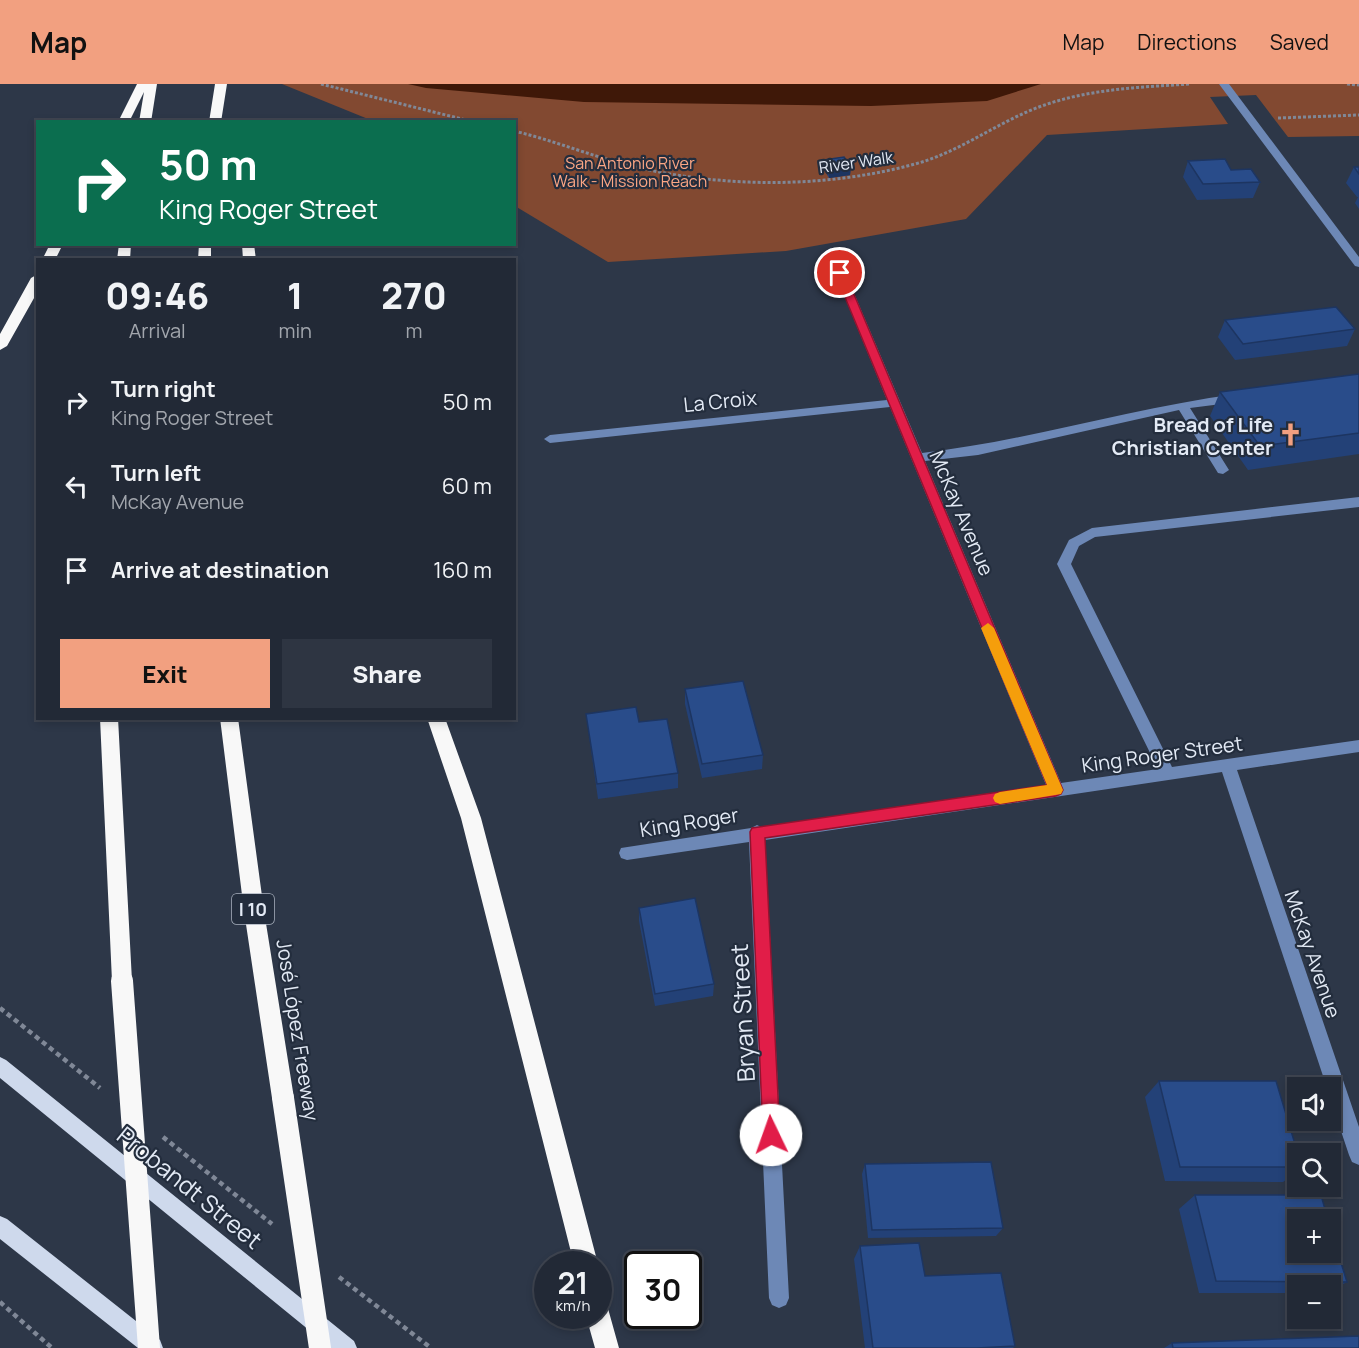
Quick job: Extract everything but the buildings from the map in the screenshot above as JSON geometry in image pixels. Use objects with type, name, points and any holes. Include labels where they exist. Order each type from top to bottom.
[{"type":"highway","points":[[124,120],[143,84]]},
{"type":"highway","points":[[145,120],[151,84]]},
{"type":"highway","points":[[215,120],[221,84]]},
{"type":"highway","points":[[0,346],[36,282]]},
{"type":"highway","points":[[109,720],[122,981],[149,1348]]},
{"type":"highway","name":"José López Freeway","points":[[229,720],[254,911],[320,1348]]},
{"type":"highway","points":[[437,720],[471,818],[583,1251]]},
{"type":"highway","points":[[602,1329],[607,1348]]},
{"type":"main road","name":"Probandt Street","points":[[0,1066],[347,1348]]},
{"type":"main road","points":[[0,1226],[155,1348]]},
{"type":"street","points":[[1224,84],[1359,264]]},
{"type":"street","name":"McKay Avenue","points":[[831,251],[1056,790]]},
{"type":"street","points":[[917,458],[978,451],[1182,405],[1253,396]]},
{"type":"street","name":"La Croix","points":[[550,439],[894,403]]},
{"type":"street","points":[[1182,405],[1223,470]]},
{"type":"street","points":[[1168,774],[1064,564],[1074,543],[1092,533],[1359,502]]},
{"type":"street","name":"King Roger Street","points":[[757,832],[1359,746]]},
{"type":"street","name":"McKay Avenue","points":[[1228,766],[1359,1155]]},
{"type":"street","name":"King Roger","points":[[627,853],[757,832]]},
{"type":"street","name":"Bryan Street","points":[[757,832],[779,1298]]},
{"type":"path","points":[[321,84],[466,120]]},
{"type":"path","name":"River Walk","points":[[516,132],[629,165],[684,175],[755,182],[795,182],[846,177],[915,165],[951,152],[1019,115],[1070,96],[1097,90],[1191,84]]},
{"type":"path","points":[[1347,84],[1359,85]]},
{"type":"path","points":[[1271,119],[1359,115]]},
{"type":"path","points":[[0,1008],[103,1089]]},
{"type":"path","points":[[159,1134],[280,1230]]},
{"type":"path","points":[[336,1274],[431,1348]]},
{"type":"path","points":[[0,1302],[52,1348]]},
{"type":"green space","name":"San Antonio River Walk - Mission Reach","points":[[282,84],[1359,84],[1359,136],[1288,137],[1256,95],[1210,97],[1228,124],[1047,135],[966,219],[786,251],[608,262],[516,207],[516,120],[371,120]]},
{"type":"shaded area","points":[[408,84],[1041,84],[987,101],[871,106],[584,102],[426,88]]},
{"type":"slow traffic","points":[[988,628],[1056,790],[1000,798]]},
{"type":"place","name":"Bread of Life Christian Center","points":[[1291,435]]},
{"type":"route","points":[[771,1135],[757,832],[1056,790],[840,273]]}]
